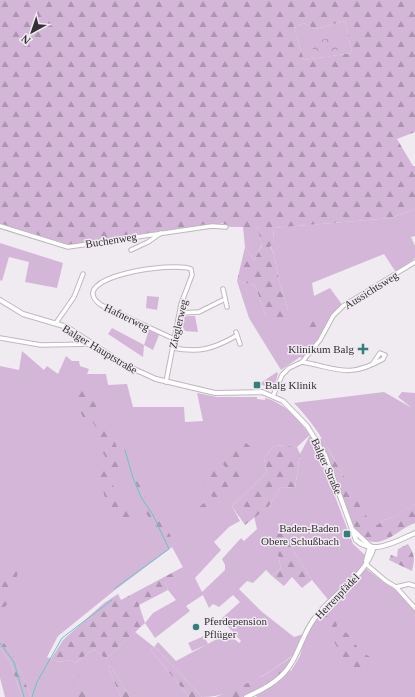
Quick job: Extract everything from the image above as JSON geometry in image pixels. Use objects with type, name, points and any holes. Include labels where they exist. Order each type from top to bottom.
[{"type":"street","name":"Buchenweg","points":[[0,226],[68,247],[212,226],[226,227]]},
{"type":"street","points":[[131,250],[148,242],[161,233]]},
{"type":"street","name":"Aussichtsweg","points":[[273,396],[282,375],[289,368],[302,362],[320,340],[333,316],[343,306],[415,262]]},
{"type":"street","name":"Hafnerweg","points":[[174,339],[101,305],[95,299],[93,292],[100,282],[136,271],[183,266],[190,268]]},
{"type":"street","name":"Zieglerweg","points":[[166,382],[180,312],[192,275],[190,268]]},
{"type":"street","points":[[56,323],[74,297],[83,274]]},
{"type":"street","points":[[223,289],[227,307]]},
{"type":"street","points":[[180,312],[199,312],[225,299]]},
{"type":"street","name":"Balger Hauptstraße","points":[[0,300],[23,314],[56,323],[76,332],[133,370],[166,382],[215,393],[255,391],[273,396]]},
{"type":"street","points":[[173,348],[189,351],[200,350],[217,346],[236,334],[240,344]]},
{"type":"street","points":[[0,338],[41,345],[94,344]]},
{"type":"street","points":[[302,362],[347,372],[373,363]]},
{"type":"street","name":"Balger Straße","points":[[273,396],[293,410],[313,435],[325,455],[353,536],[360,544],[372,547]]},
{"type":"street","points":[[372,547],[386,545],[415,533]]},
{"type":"street","name":"Herrenpfädel","points":[[246,697],[269,686],[288,669],[297,656],[315,618],[358,575],[366,564],[372,547]]},
{"type":"street","points":[[366,564],[386,581],[396,587],[415,608]]},
{"type":"street","points":[[396,587],[409,584],[415,586]]},
{"type":"green space","points":[[0,0],[415,0],[415,132],[397,139],[413,166],[415,166],[415,209],[391,218],[273,228],[274,240],[270,247],[274,254],[279,281],[288,310],[279,323],[265,314],[255,285],[237,281],[245,247],[254,260],[262,245],[257,227],[230,227],[222,223],[218,225],[182,228],[68,245],[0,224]],"holes":[[[345,21],[352,53],[304,60],[294,27],[304,23],[315,29]]]},
{"type":"green space","points":[[345,21],[352,53],[304,60],[294,27],[304,23],[315,29]]},
{"type":"green space","points":[[336,37],[338,50],[314,54],[311,42]]},
{"type":"green space","points":[[415,209],[415,236],[411,237],[415,246],[415,258],[397,274],[384,254],[312,283],[314,296],[330,288],[343,306],[333,316],[320,340],[303,358],[300,357],[281,370],[249,318],[237,281],[255,285],[265,314],[288,310],[279,281],[274,254],[270,246],[274,240],[273,228],[391,218]]},
{"type":"green space","points":[[243,227],[257,227],[262,244],[254,260],[245,247]]},
{"type":"green space","points":[[0,243],[63,263],[57,288],[25,282],[29,262],[9,257],[2,281],[0,280]]},
{"type":"green space","points":[[147,296],[159,297],[157,310],[146,308]]},
{"type":"green space","points":[[182,316],[195,316],[198,332],[185,331],[183,327],[180,326]]},
{"type":"green space","points":[[317,316],[322,323],[320,331],[310,333],[304,329],[308,320]]},
{"type":"green space","points":[[112,328],[144,345],[143,357],[108,334]]},
{"type":"green space","points":[[149,330],[159,335],[153,350],[144,345]]},
{"type":"green space","points":[[22,351],[44,370],[47,366],[58,374],[66,356],[72,361],[79,361],[80,366],[89,369],[87,374],[106,374],[108,385],[127,384],[133,407],[184,407],[185,422],[203,421],[197,393],[217,397],[257,397],[257,399],[265,400],[265,398],[272,400],[290,412],[310,435],[297,447],[274,445],[264,459],[267,472],[232,506],[240,521],[229,527],[214,542],[221,550],[195,578],[202,592],[225,570],[225,565],[222,559],[241,538],[244,541],[257,529],[254,516],[269,506],[281,487],[295,488],[300,454],[309,437],[312,436],[353,544],[365,555],[364,567],[386,584],[400,592],[415,610],[415,697],[257,697],[255,695],[276,683],[289,670],[291,671],[300,656],[305,637],[297,656],[292,656],[261,677],[238,689],[214,696],[202,697],[155,647],[151,650],[189,697],[130,697],[110,665],[108,668],[121,697],[31,697],[15,659],[0,639],[0,366],[19,370]],"holes":[[[280,529],[312,580],[330,602],[312,622],[306,633],[294,637],[261,611],[239,589],[247,581],[253,583],[266,570],[272,576],[281,568],[278,555]],[[172,547],[185,571],[165,582],[168,590],[176,600],[153,613],[145,623],[155,638],[190,611],[186,606],[203,595],[209,608],[213,604],[219,607],[233,595],[240,602],[221,619],[241,641],[239,643],[228,633],[176,661],[158,642],[154,647],[135,632],[106,659],[94,649],[75,663],[71,660],[58,662],[47,657],[58,636]]]},
{"type":"green space","points":[[277,372],[278,374],[274,387],[271,388],[259,384]]},
{"type":"green space","points":[[87,374],[90,377],[89,384],[104,428],[110,428],[124,468],[113,470],[98,444],[97,429],[90,418],[83,418],[74,393]]},
{"type":"green space","points":[[384,392],[412,408],[398,397],[402,392],[415,393],[415,504],[377,525],[371,525],[336,461],[317,431],[294,403]]},
{"type":"green space","points":[[239,437],[253,449],[237,464],[248,480],[239,486],[217,456]]},
{"type":"green space","points":[[322,438],[371,524],[377,525],[415,504],[415,523],[382,541],[371,542],[361,535],[351,521],[336,487],[318,441]]},
{"type":"green space","points":[[274,445],[297,447],[300,454],[295,488],[281,487],[269,506],[245,525],[232,506],[267,472],[264,459]]},
{"type":"green space","points":[[214,463],[234,491],[202,519],[195,510],[212,497],[199,473]]},
{"type":"green space","points":[[108,466],[112,484],[131,517],[120,518],[105,498],[98,469]]},
{"type":"green space","points":[[140,479],[148,505],[159,516],[171,536],[164,541],[154,535],[154,527],[144,509],[135,480]]},
{"type":"green space","points":[[280,529],[312,580],[302,588],[292,577],[284,586],[272,576],[281,568],[278,555],[271,547],[273,537]]},
{"type":"green space","points":[[408,544],[414,557],[412,571],[389,560],[391,555],[397,557],[398,549]]},
{"type":"green space","points":[[21,565],[10,594],[12,599],[1,611],[5,619],[0,620],[0,580],[5,568]]},
{"type":"green space","points":[[183,567],[186,571],[165,582],[168,590],[139,605],[145,623],[106,659],[94,649],[75,663],[71,660],[58,662],[51,659],[63,640],[104,603],[118,594],[121,600]]},
{"type":"green space","points":[[333,612],[334,617],[340,615],[343,619],[336,626],[348,634],[361,652],[372,658],[374,668],[355,678],[321,619]]},
{"type":"green space","points":[[204,636],[208,644],[192,651],[188,643]]},
{"type":"green space","points":[[0,639],[15,659],[31,697],[22,697],[10,662],[0,648]]},
{"type":"green space","points":[[155,647],[202,697],[189,697],[151,650]]},
{"type":"green space","points":[[0,648],[10,662],[22,697],[5,697],[0,678]]},
{"type":"green space","points":[[293,656],[297,656],[265,687],[249,695],[241,697],[216,697],[263,676]]},
{"type":"green space","points":[[110,665],[130,697],[121,697],[108,668]]},
{"type":"green space","points":[[76,668],[87,697],[75,697],[75,689],[69,673]]},
{"type":"waterway","points":[[114,589],[169,549],[153,515],[141,497],[133,478],[125,450]]},
{"type":"waterway","points":[[32,697],[37,682],[62,638],[112,600]]},
{"type":"waterway","points":[[0,643],[14,662],[24,697]]},
{"type":"place","name":"Klinikum Balg","points":[[363,349]]},
{"type":"place","name":"Balg Klinik","points":[[257,385]]},
{"type":"place","name":"Baden-Baden Obere Schußbach","points":[[347,534]]},
{"type":"place","name":"Pferdepension Pflüger","points":[[196,627]]}]
